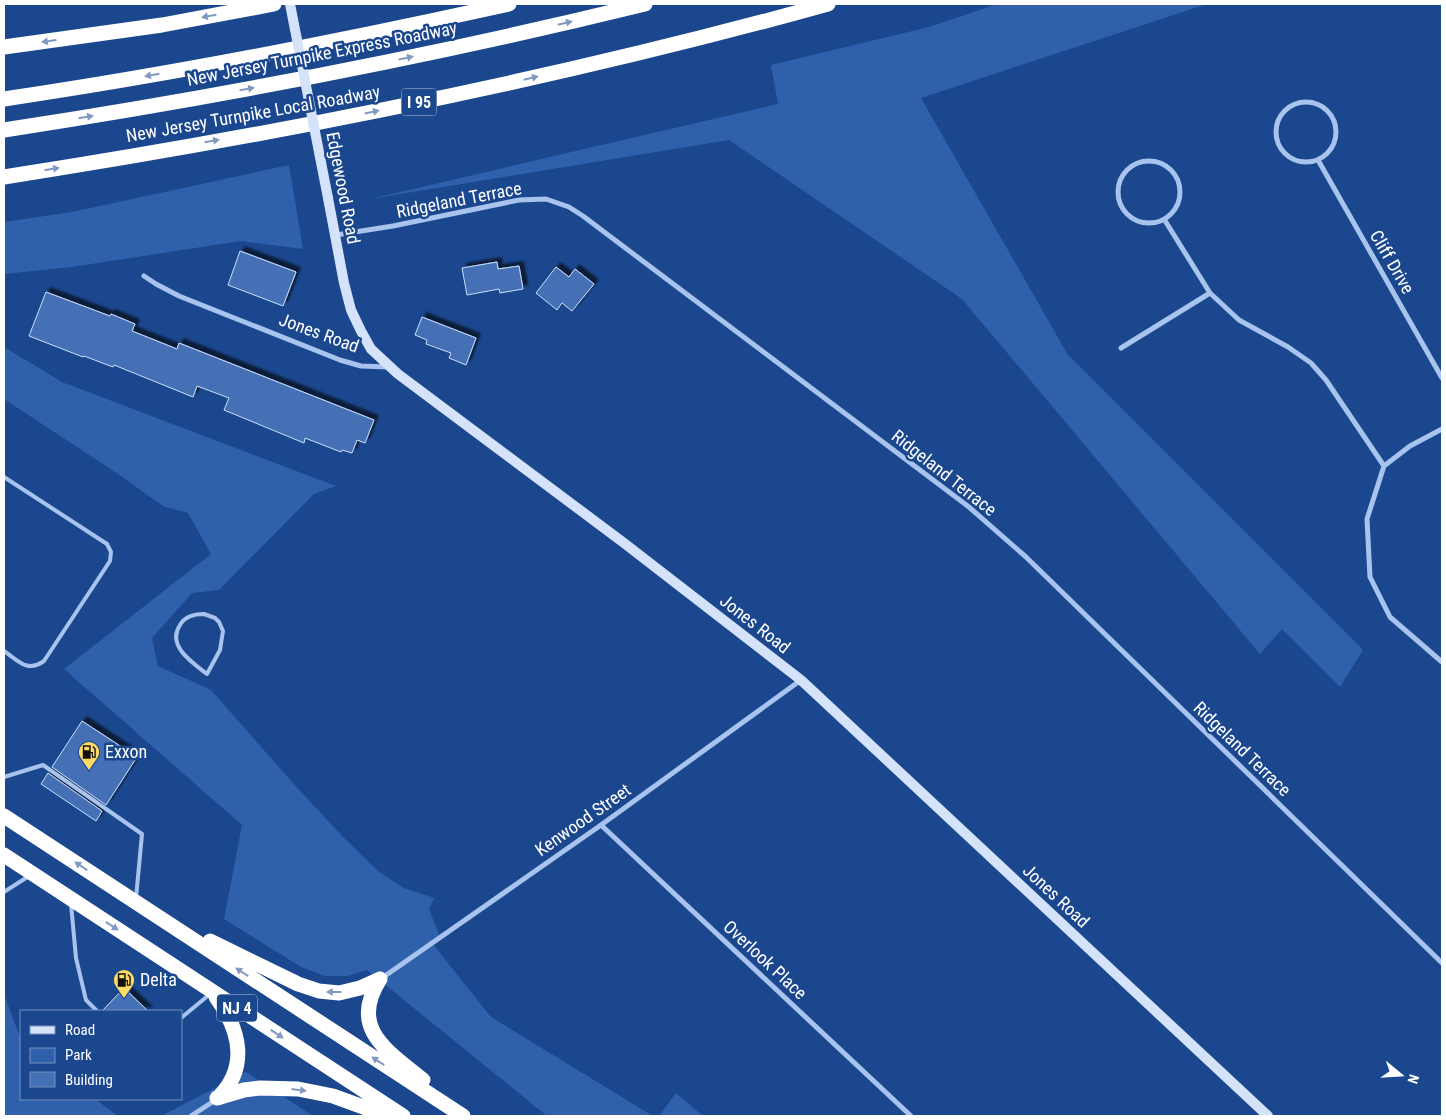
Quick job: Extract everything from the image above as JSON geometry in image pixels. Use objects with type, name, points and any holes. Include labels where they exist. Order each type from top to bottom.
[{"type":"highway","points":[[4,47],[162,25],[274,4]]},
{"type":"highway","name":"New Jersey Turnpike Express Roadway","points":[[4,99],[240,59],[509,4]]},
{"type":"highway","name":"New Jersey Turnpike Express Roadway","points":[[4,130],[157,105],[331,73],[471,44],[645,4]]},
{"type":"highway","name":"New Jersey Turnpike Local Roadway","points":[[4,177],[162,151],[445,97],[633,54],[828,4]]},
{"type":"highway","name":"NJ 4","points":[[4,816],[464,1116]]},
{"type":"highway","name":"NJ 4","points":[[4,855],[403,1116]]},
{"type":"highway","points":[[154,914],[298,984],[319,991],[330,993],[344,992],[360,988],[380,979]]},
{"type":"highway","points":[[380,979],[368,1005],[369,1024],[372,1031],[387,1050],[464,1116]]},
{"type":"highway","points":[[212,992],[226,1013],[237,1045],[238,1054],[238,1065],[231,1083],[217,1098]]},
{"type":"highway","points":[[217,1098],[244,1090],[260,1088],[298,1089],[333,1096],[388,1116]]},
{"type":"street","name":"Edgewood Road","points":[[290,4],[344,283],[353,315],[371,349],[390,367]]},
{"type":"street","points":[[1307,101],[1326,109],[1332,117],[1336,137],[1326,154],[1318,160],[1298,161],[1282,151],[1277,142],[1275,132],[1281,114],[1288,107],[1307,101]]},
{"type":"street","name":"Cliff Drive","points":[[1318,160],[1442,378]]},
{"type":"street","points":[[1158,162],[1168,167],[1175,174],[1180,184],[1178,204],[1164,220],[1144,222],[1135,219],[1121,205],[1118,195],[1119,185],[1129,168],[1138,163],[1158,162]]},
{"type":"street","name":"Ridgeland Terrace","points":[[336,235],[393,226],[519,200],[546,199],[569,207],[583,216],[969,507],[1026,557],[1442,963]]},
{"type":"street","points":[[1164,220],[1210,293],[1239,320],[1288,347],[1311,363],[1326,380],[1384,466]]},
{"type":"street","name":"Jones Road","points":[[144,276],[179,296],[340,360],[361,366],[390,367],[624,543],[801,680],[1268,1116]]},
{"type":"street","points":[[1121,348],[1210,293]]},
{"type":"street","points":[[1442,430],[1410,446],[1384,466],[1368,518],[1370,577],[1390,617],[1442,662]]},
{"type":"street","name":"Kenwood Street","points":[[380,979],[601,825],[801,680]]},
{"type":"street","name":"Overlook Place","points":[[601,825],[911,1116]]},
{"type":"street","points":[[191,1116],[217,1098]]},
{"type":"lane","points":[[4,477],[107,544],[111,552],[110,561],[44,661],[36,666],[28,666],[4,651]]},
{"type":"lane","points":[[204,614],[215,618],[222,626],[220,650],[207,674],[191,662],[177,643],[177,630],[185,618],[192,615],[204,614]]},
{"type":"lane","points":[[4,777],[43,766],[142,834],[136,902]]},
{"type":"lane","points":[[4,892],[33,874]]},
{"type":"lane","points":[[71,899],[76,958],[86,1000],[96,1010]]},
{"type":"lane","points":[[182,1017],[212,992]]},
{"type":"green space","points":[[997,4],[1207,4],[921,98],[1068,355],[1363,650],[1340,687],[1282,629],[1260,654],[962,299],[729,140],[370,199],[778,104],[771,65],[929,27]]},
{"type":"green space","points":[[289,165],[303,249],[241,241],[72,267],[4,274],[4,222],[72,212]]},
{"type":"green space","points":[[4,347],[62,382],[336,486],[314,494],[219,590],[192,593],[152,638],[158,666],[211,690],[292,782],[342,836],[379,872],[404,888],[434,898],[429,909],[440,937],[432,943],[491,1017],[653,1116],[547,1116],[367,970],[348,976],[325,976],[301,967],[224,919],[242,825],[64,669],[211,554],[188,513],[163,506],[4,399]]},
{"type":"green space","points":[[4,994],[20,1037],[20,1100],[96,1100],[118,1116],[4,1116]]},
{"type":"green space","points":[[246,1072],[313,1116],[161,1116]]},
{"type":"green space","points":[[676,1093],[703,1116],[659,1116]]},
{"type":"building","points":[[240,251],[296,272],[283,306],[228,285]]},
{"type":"building","points":[[497,262],[498,269],[519,266],[523,289],[500,293],[499,289],[467,295],[462,268]]},
{"type":"building","points":[[556,267],[569,277],[575,269],[594,284],[572,311],[562,303],[557,310],[536,293]]},
{"type":"building","points":[[46,292],[135,324],[132,331],[177,349],[179,343],[374,420],[365,443],[357,440],[352,453],[342,450],[341,452],[305,438],[304,443],[224,410],[229,398],[197,386],[193,397],[114,365],[113,367],[83,357],[29,336]]},
{"type":"building","points":[[422,317],[476,338],[466,365],[449,358],[451,353],[426,344],[427,340],[415,335]]},
{"type":"building","name":"Exxon","points":[[82,721],[137,757],[106,805],[52,767]]},
{"type":"building","points":[[48,773],[102,811],[96,821],[41,784]]},
{"type":"building","name":"Delta","points":[[124,988],[147,1010],[103,1010]]},
{"type":"place","name":"Exxon","points":[[89,771]]},
{"type":"place","name":"Delta","points":[[124,999]]}]
